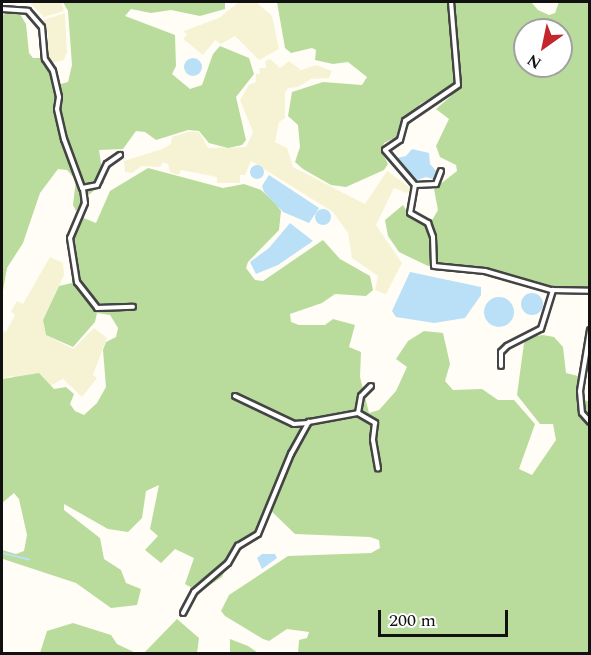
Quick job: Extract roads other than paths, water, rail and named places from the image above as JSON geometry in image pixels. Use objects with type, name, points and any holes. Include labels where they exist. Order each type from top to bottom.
[{"type":"street","points":[[415,185],[385,150],[400,140],[405,121],[458,85],[452,2]]},
{"type":"street","points":[[2,9],[28,11],[44,31],[45,58],[53,70],[64,139],[82,188],[85,203],[70,238],[77,282],[97,308],[133,307]]},
{"type":"street","points":[[82,188],[97,185],[107,164],[120,155]]},
{"type":"street","points":[[415,185],[436,184],[441,171]]},
{"type":"street","points":[[415,185],[410,213],[428,223],[433,237],[434,266],[485,271],[554,290],[590,291]]},
{"type":"street","points":[[501,366],[501,352],[507,346],[541,329],[554,290]]},
{"type":"street","points":[[590,330],[580,391],[582,413],[590,422]]},
{"type":"street","points":[[358,413],[361,396],[371,386]]},
{"type":"street","points":[[235,396],[294,424],[358,413],[375,423],[373,440],[378,469]]},
{"type":"street","points":[[183,613],[194,592],[228,563],[238,546],[258,534],[289,458],[309,422]]},
{"type":"water","points":[[193,58],[199,61],[202,67],[199,73],[193,76],[187,73],[184,67],[187,61]]},
{"type":"water","points":[[412,149],[429,153],[430,164],[438,173],[436,180],[426,177],[414,181],[395,164],[397,158],[406,156]]},
{"type":"water","points":[[254,165],[260,165],[264,172],[260,179],[254,179],[250,175],[250,169]]},
{"type":"water","points":[[269,175],[319,208],[309,223],[283,212],[264,192],[262,186]]},
{"type":"water","points":[[323,209],[329,211],[331,217],[329,223],[323,225],[317,223],[315,217],[317,211]]},
{"type":"water","points":[[290,223],[313,241],[278,265],[256,274],[250,262],[269,248]]},
{"type":"water","points":[[410,272],[481,287],[481,295],[465,318],[434,323],[396,317],[392,311]]},
{"type":"water","points":[[528,293],[536,293],[543,300],[543,308],[536,315],[528,315],[521,308],[521,300]]},
{"type":"water","points":[[499,297],[509,302],[514,312],[509,322],[499,327],[489,322],[484,312],[489,302]]},
{"type":"water","points":[[262,554],[275,554],[277,558],[262,569],[257,558]]},
{"type":"waterway","points":[[2,553],[29,559]]}]
